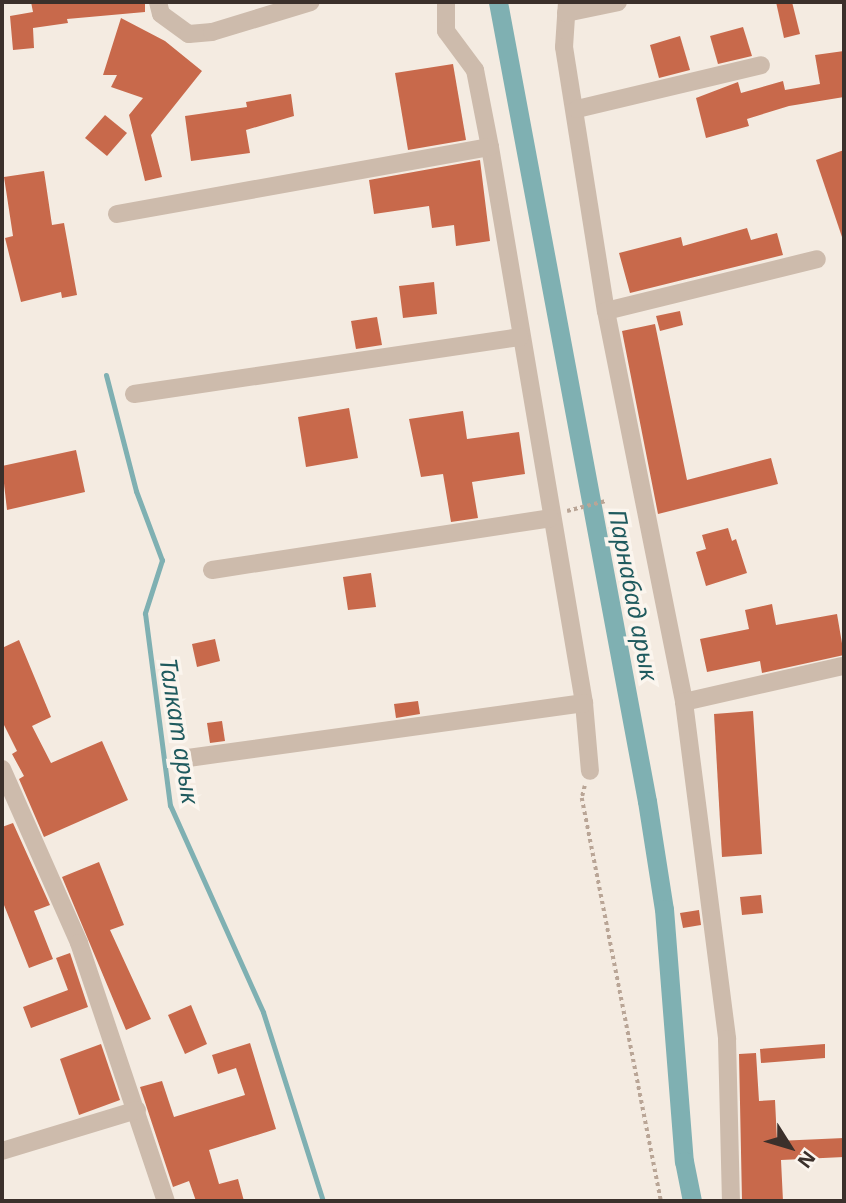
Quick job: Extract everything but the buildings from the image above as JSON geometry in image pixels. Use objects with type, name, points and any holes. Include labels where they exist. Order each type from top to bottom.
[{"type":"street","points":[[158,2],[161,14],[189,34],[212,32],[311,2]]},
{"type":"street","points":[[446,2],[446,31],[475,70],[490,147],[584,703],[590,771]]},
{"type":"street","points":[[618,2],[567,7],[564,47],[577,109],[606,311],[684,702],[727,1039],[731,1201]]},
{"type":"street","points":[[577,109],[761,65]]},
{"type":"street","points":[[117,214],[490,147]]},
{"type":"street","points":[[606,311],[817,259]]},
{"type":"street","points":[[134,394],[520,337]]},
{"type":"street","points":[[212,570],[551,518]]},
{"type":"street","points":[[684,702],[842,666]]},
{"type":"street","points":[[188,758],[584,703]]},
{"type":"street","points":[[2,769],[79,943],[166,1201]]},
{"type":"street","points":[[2,1151],[137,1110]]},
{"type":"path","points":[[571,509],[606,501]]},
{"type":"path","points":[[590,771],[582,798],[661,1201]]},
{"type":"waterway","name":"Парнабад арык","points":[[498,2],[647,801],[664,909],[684,1161],[692,1201]]},
{"type":"waterway","name":"Талкат арык","points":[[106,375],[136,491],[162,560],[145,613],[170,805],[263,1012],[323,1201]]}]
